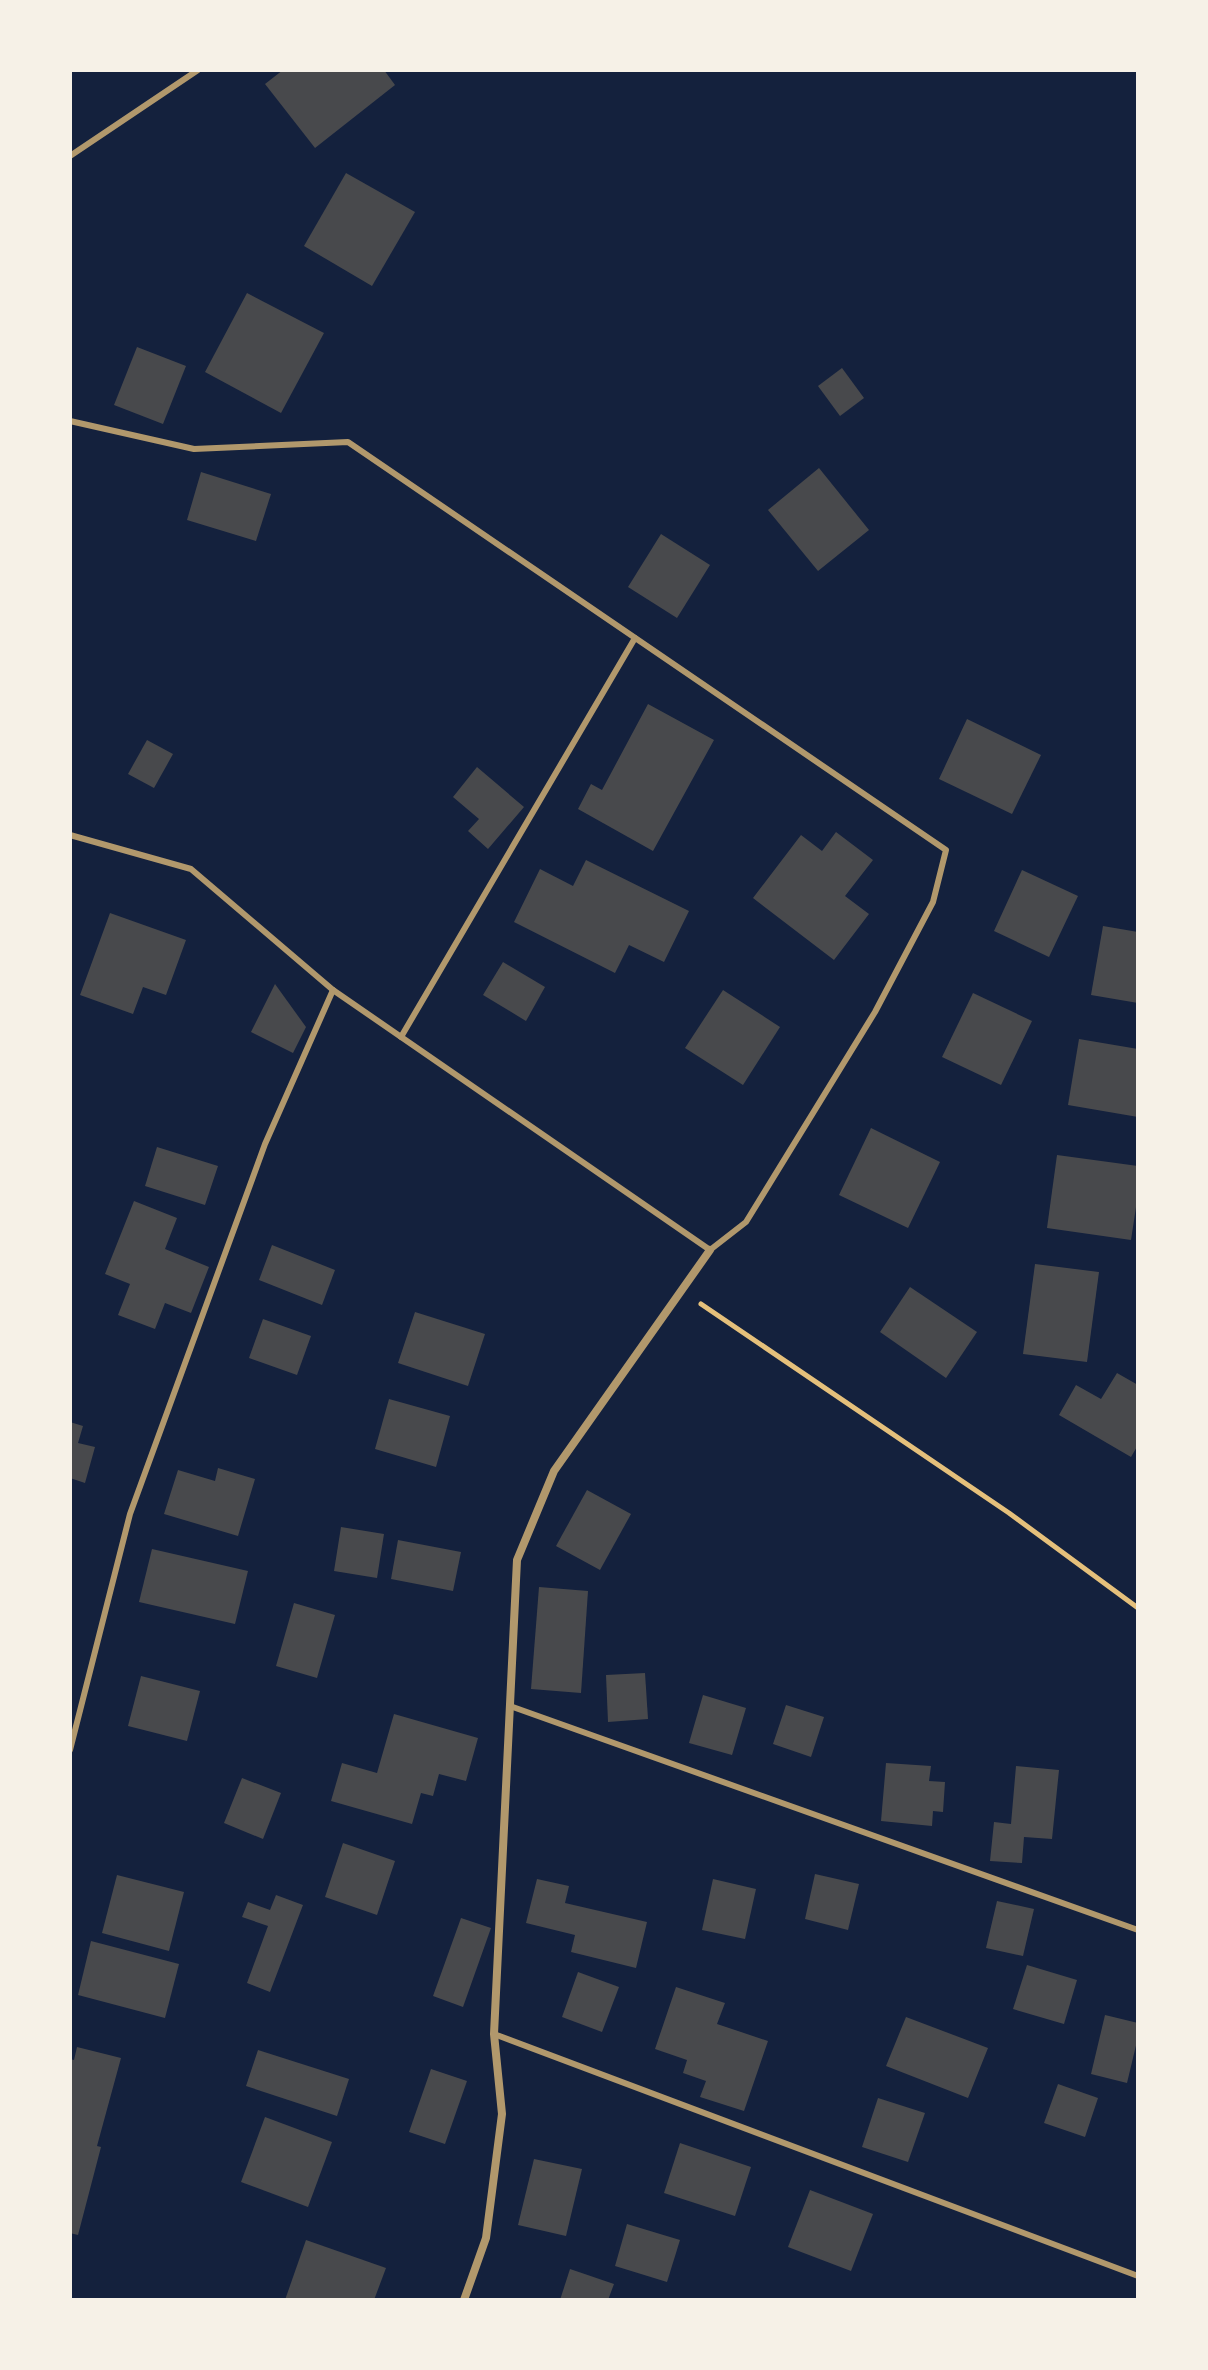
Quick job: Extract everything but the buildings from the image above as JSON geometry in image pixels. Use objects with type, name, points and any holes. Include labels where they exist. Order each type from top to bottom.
[{"type":"street","points":[[464,2300],[486,2238],[502,2114],[494,2034],[517,1560],[554,1471],[710,1250]]},
{"type":"lane","points":[[70,156],[198,70]]},
{"type":"lane","points":[[70,421],[194,449],[348,442],[946,850],[933,902],[875,1012],[746,1222],[710,1250],[333,990],[191,869],[70,835]]},
{"type":"lane","points":[[401,1037],[635,638]]},
{"type":"lane","points":[[70,1750],[130,1514],[265,1144],[333,990]]},
{"type":"lane","points":[[510,1706],[1138,1930]]},
{"type":"lane","points":[[494,2034],[1138,2276]]},
{"type":"path","points":[[680,1290],[1009,1513],[1138,1608]]}]
